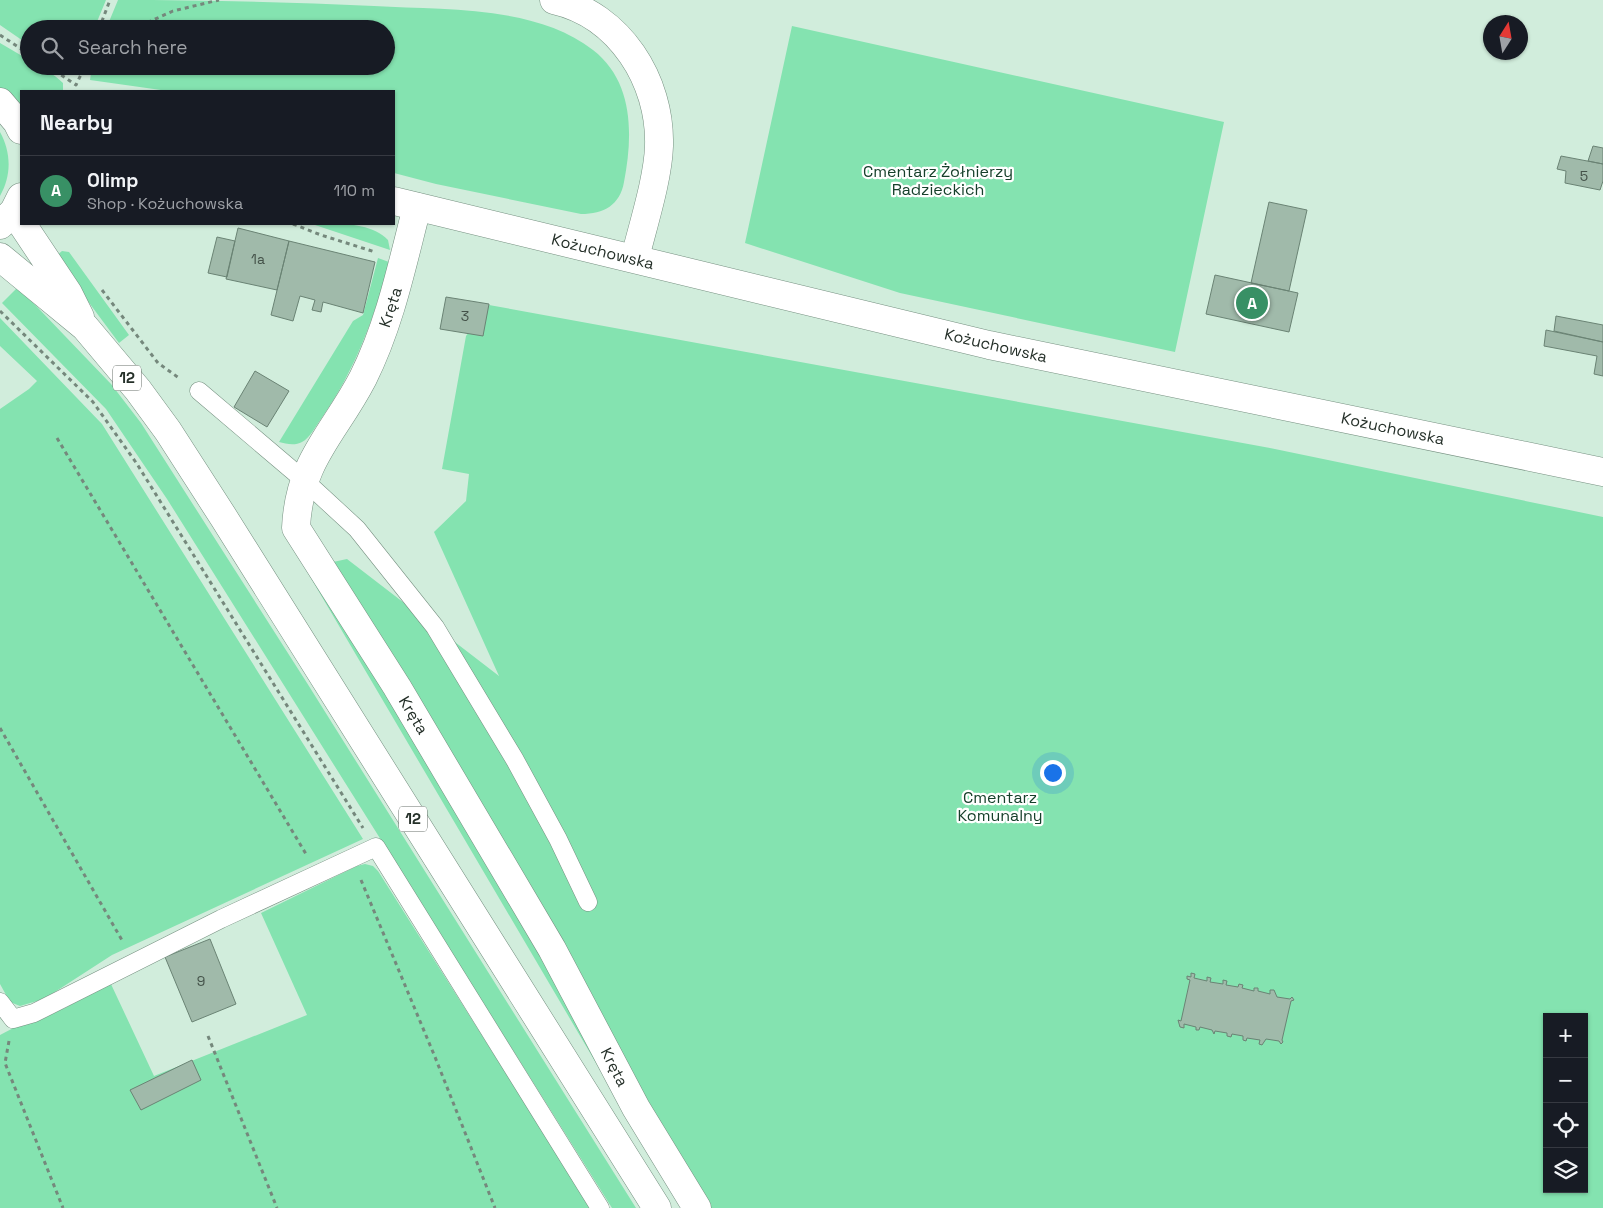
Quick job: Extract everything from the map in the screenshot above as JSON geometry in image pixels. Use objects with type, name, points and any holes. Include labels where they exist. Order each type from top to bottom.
[{"type":"main road","points":[[554,0],[567,3],[608,27],[634,54],[653,95],[659,146],[650,202],[635,258]]},
{"type":"main road","name":"Kożuchowska","points":[[405,204],[989,345],[1603,472]]},
{"type":"main road","name":"Kręta","points":[[405,204],[389,315],[363,378],[312,460],[297,503],[296,528],[397,687],[514,885],[556,957],[636,1108],[696,1208]]},
{"type":"main road","name":"12","points":[[22,225],[68,293],[85,327]]},
{"type":"main road","name":"12","points":[[0,257],[85,327],[138,390],[168,431],[657,1208]]},
{"type":"lane","points":[[199,391],[305,481],[357,529],[435,627],[515,760],[558,839],[588,902]]},
{"type":"lane","points":[[0,1002],[14,1019],[34,1013],[221,919],[376,847],[600,1208]]},
{"type":"path","points":[[102,20],[110,0]]},
{"type":"path","points":[[152,20],[173,10],[219,0]]},
{"type":"path","points":[[0,35],[20,47]]},
{"type":"path","points":[[61,75],[76,85],[81,75]]},
{"type":"path","points":[[296,225],[378,253]]},
{"type":"path","points":[[97,283],[158,363],[199,391]]},
{"type":"path","points":[[0,310],[93,402],[138,464],[376,847]]},
{"type":"path","points":[[57,438],[317,874]]},
{"type":"path","points":[[0,728],[134,962]]},
{"type":"path","points":[[352,858],[436,1057],[495,1208]]},
{"type":"path","points":[[14,1019],[5,1063],[63,1208]]},
{"type":"path","points":[[208,1036],[277,1208]]},
{"type":"green space","points":[[0,0],[106,0],[98,20],[20,20],[20,39],[0,25]]},
{"type":"green space","points":[[118,0],[182,0],[459,10],[517,17],[544,25],[570,35],[593,50],[606,63],[616,78],[623,93],[629,128],[627,164],[622,190],[619,197],[610,207],[589,214],[581,214],[436,184],[395,173],[395,90],[161,90],[90,80],[91,75],[395,75],[395,20],[110,20]]},
{"type":"green space","name":"Cmentarz Żołnierzy Radzieckich","points":[[792,26],[1224,122],[1175,352],[900,293],[745,243]]},
{"type":"green space","points":[[0,43],[20,55],[20,75],[53,75],[63,83],[63,90],[20,90],[20,103],[0,89]]},
{"type":"green space","points":[[0,132],[6,147],[9,164],[7,180],[0,196]]},
{"type":"green space","points":[[315,225],[352,225],[371,229],[388,240],[390,250]]},
{"type":"green space","points":[[62,251],[69,252],[129,335],[119,343],[55,257]]},
{"type":"green space","points":[[378,258],[389,262],[370,323],[344,382],[308,438],[296,444],[279,442],[353,321],[363,315]]},
{"type":"green space","points":[[18,287],[111,384],[141,423],[307,683],[636,1208],[612,1208],[167,499],[106,409],[2,303]]},
{"type":"green space","name":"Cmentarz Komunalny","points":[[489,305],[1270,448],[1603,517],[1603,1208],[699,1208],[606,1080],[305,568],[347,559],[499,676],[434,532],[466,501],[469,474],[442,469],[466,336]]},
{"type":"green space","points":[[0,318],[102,424],[363,839],[112,955],[44,999],[20,1006],[10,1002],[0,984],[0,409],[29,389],[37,381],[0,346]]},
{"type":"green space","points":[[365,864],[373,866],[378,871],[591,1208],[0,1208],[0,1035],[21,1024],[65,1008],[110,982],[154,1076],[307,1015],[261,913],[357,866]]},
{"type":"building","points":[[1593,146],[1603,148],[1603,164],[1588,161]]},
{"type":"building","points":[[1561,156],[1603,164],[1603,181],[1600,190],[1565,183],[1566,171],[1557,169]]},
{"type":"building","points":[[1269,202],[1307,210],[1289,291],[1251,283]]},
{"type":"building","points":[[238,228],[289,241],[277,290],[226,279]]},
{"type":"building","points":[[217,237],[235,241],[227,277],[208,273]]},
{"type":"building","points":[[289,241],[375,262],[363,313],[323,302],[321,312],[312,310],[315,300],[300,296],[293,321],[271,315]]},
{"type":"building","points":[[1215,275],[1298,293],[1289,332],[1206,314]]},
{"type":"building","points":[[446,297],[489,304],[483,336],[440,329]]},
{"type":"building","points":[[1556,316],[1603,325],[1603,342],[1554,331]]},
{"type":"building","points":[[1546,330],[1603,342],[1603,376],[1594,374],[1597,356],[1544,346]]},
{"type":"building","points":[[255,371],[289,391],[267,427],[234,407]]},
{"type":"building","points":[[210,939],[236,1004],[192,1022],[165,957]]},
{"type":"building","points":[[1191,973],[1195,974],[1194,978],[1207,981],[1207,977],[1211,978],[1210,982],[1223,984],[1223,980],[1227,981],[1226,985],[1238,987],[1239,984],[1243,985],[1242,988],[1254,991],[1254,988],[1258,988],[1258,991],[1270,994],[1270,990],[1274,990],[1277,997],[1290,999],[1292,997],[1294,1000],[1291,1001],[1283,1042],[1281,1044],[1279,1041],[1266,1039],[1262,1045],[1259,1044],[1260,1040],[1247,1038],[1246,1041],[1243,1040],[1243,1036],[1232,1034],[1231,1037],[1227,1036],[1227,1033],[1215,1031],[1214,1034],[1212,1030],[1200,1027],[1199,1030],[1196,1030],[1196,1027],[1184,1024],[1184,1028],[1180,1027],[1178,1020],[1181,1021],[1190,980],[1187,979],[1187,976],[1191,977]]},
{"type":"building","points":[[192,1060],[201,1080],[141,1110],[130,1090]]},
{"type":"place","name":"Olimp","points":[[1252,303]]}]
